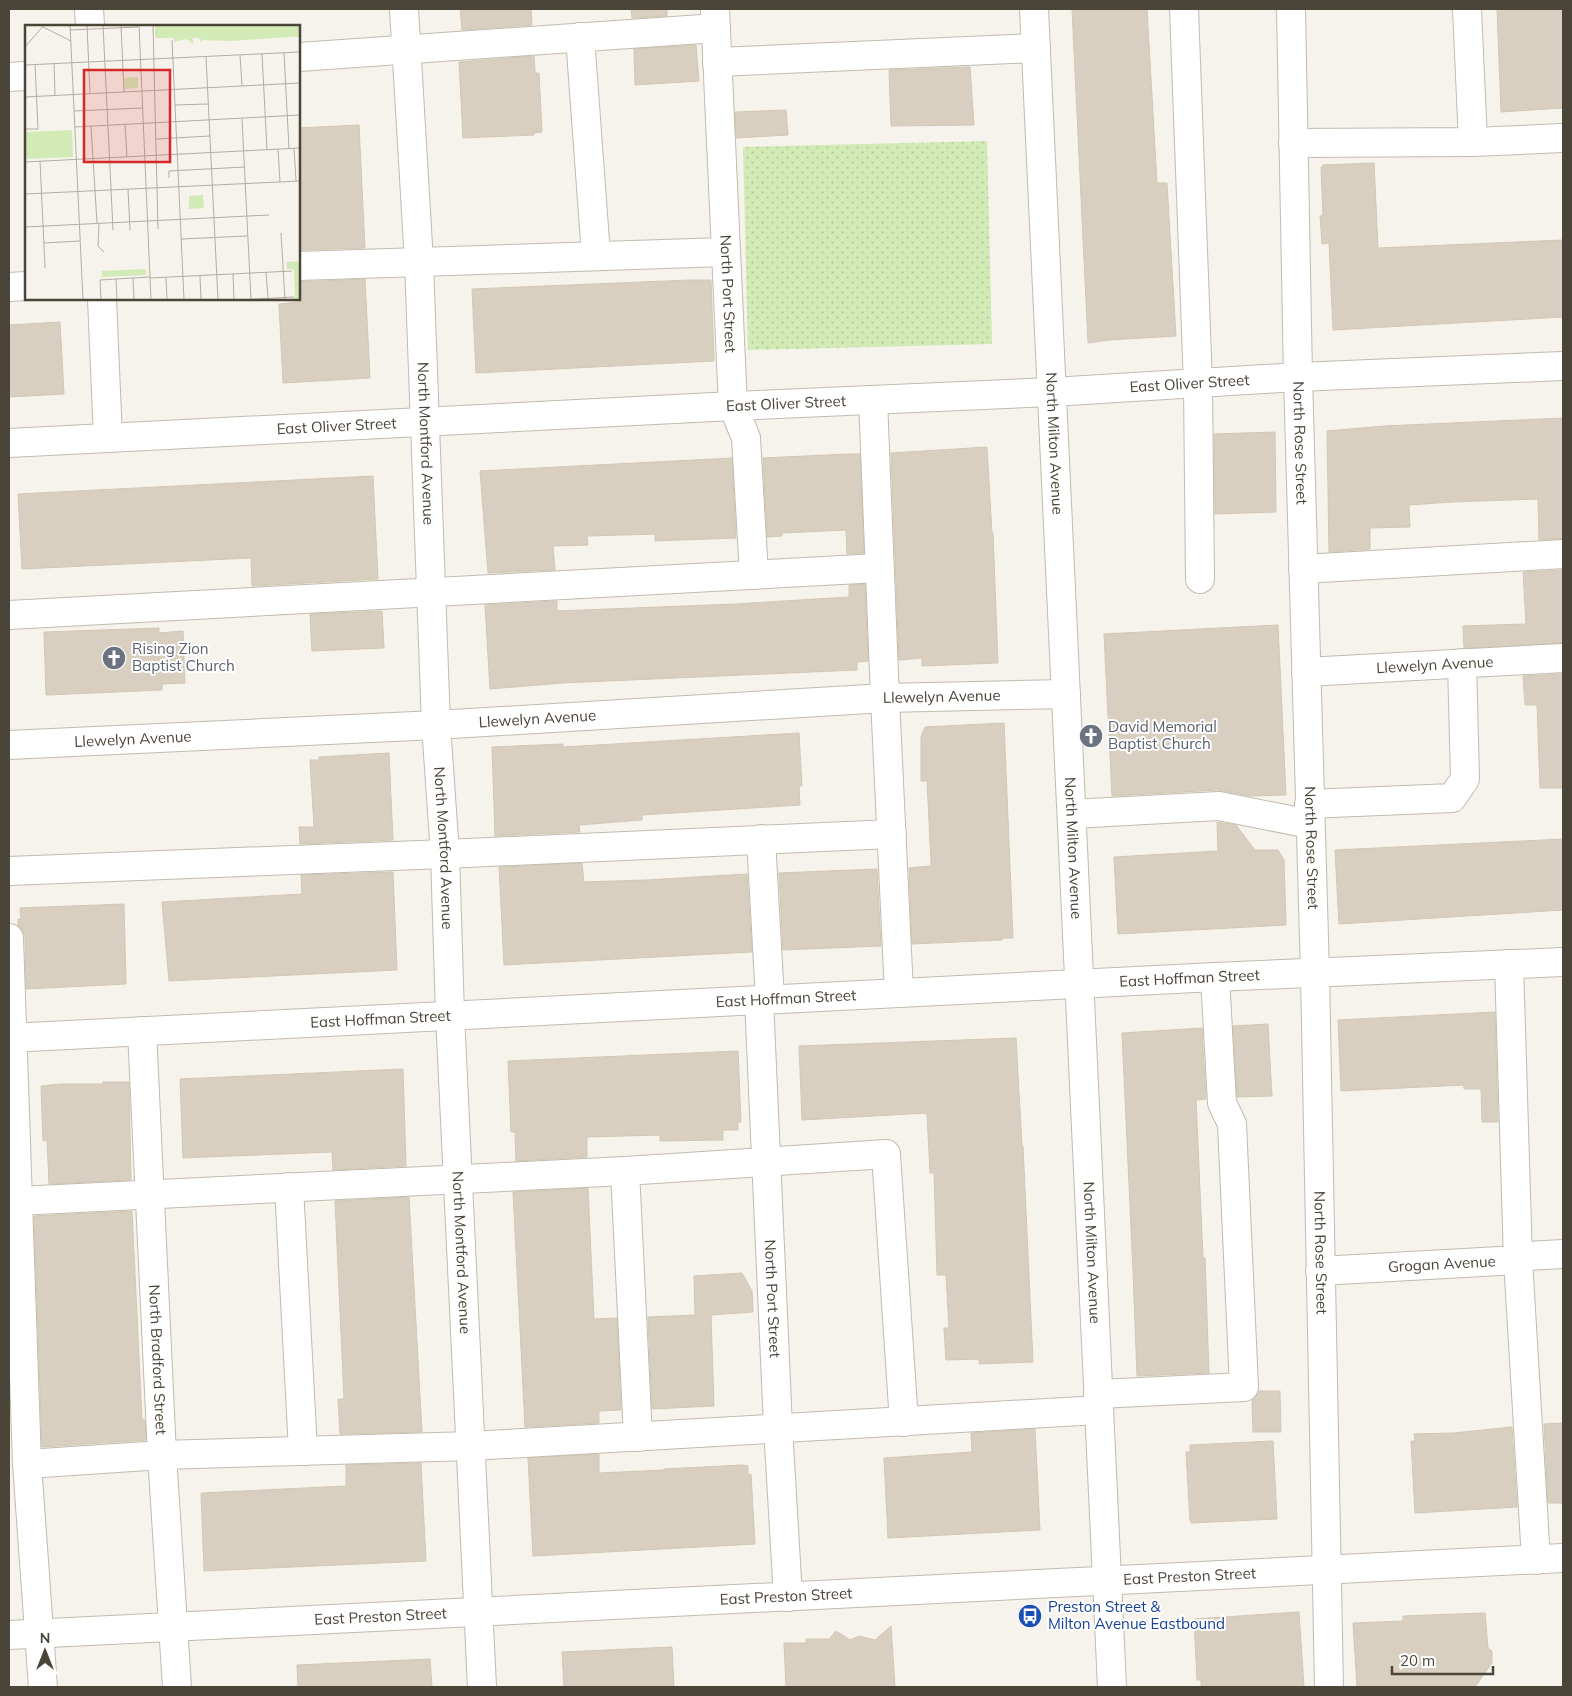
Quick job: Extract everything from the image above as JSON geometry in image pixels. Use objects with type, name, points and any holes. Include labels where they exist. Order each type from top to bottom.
[{"type":"street","points":[[89,9],[90,25]]},
{"type":"street","name":"North Montford Avenue","points":[[404,9],[419,262],[436,725],[445,854],[450,1015],[482,1687]]},
{"type":"street","name":"North Milton Avenue","points":[[1034,9],[1112,1687]]},
{"type":"street","points":[[1184,9],[1198,384],[1200,580]]},
{"type":"street","name":"North Rose Street","points":[[1291,9],[1298,377],[1315,974],[1329,1687]]},
{"type":"street","points":[[1467,9],[1473,142]]},
{"type":"street","points":[[300,57],[580,37],[715,18]]},
{"type":"street","name":"North Port Street","points":[[715,18],[733,406],[746,438],[754,575]]},
{"type":"street","points":[[580,37],[596,256]]},
{"type":"street","points":[[717,62],[1036,48]]},
{"type":"street","points":[[9,77],[25,76]]},
{"type":"street","points":[[1293,143],[1473,142],[1563,138]]},
{"type":"street","points":[[300,266],[725,252]]},
{"type":"street","points":[[9,287],[25,286]]},
{"type":"street","points":[[102,300],[108,438]]},
{"type":"street","name":"East Oliver Street","points":[[9,443],[733,406],[1052,392],[1298,377],[1563,366]]},
{"type":"street","points":[[873,400],[884,698],[899,993]]},
{"type":"street","points":[[1303,569],[1563,554]]},
{"type":"street","points":[[9,615],[879,568]]},
{"type":"street","name":"Llewelyn Avenue","points":[[1306,672],[1563,658]]},
{"type":"street","points":[[1072,814],[1219,806],[1310,814],[1452,798],[1465,779],[1462,663]]},
{"type":"street","name":"Llewelyn Avenue","points":[[9,744],[436,725],[884,698],[1066,694]]},
{"type":"street","points":[[9,871],[892,834]]},
{"type":"street","name":"North Port Street","points":[[761,839],[765,1000],[766,1162],[788,1597]]},
{"type":"street","points":[[9,938],[10,1038],[28,1464],[43,1687]]},
{"type":"street","name":"East Hoffman Street","points":[[10,1038],[1215,977],[1563,962]]},
{"type":"street","points":[[1509,964],[1518,1260],[1536,1560]]},
{"type":"street","points":[[28,1464],[162,1455],[471,1446],[778,1427],[904,1422],[1244,1387],[1232,1124],[1222,1103],[1215,977]]},
{"type":"street","name":"North Bradford Street","points":[[142,1031],[162,1455],[177,1687]]},
{"type":"street","points":[[18,1201],[626,1171],[886,1154],[904,1422]]},
{"type":"street","points":[[626,1171],[638,1437]]},
{"type":"street","points":[[289,1187],[303,1451]]},
{"type":"street","name":"Grogan Avenue","points":[[1320,1271],[1518,1260],[1527,1256],[1563,1254]]},
{"type":"street","name":"East Preston Street","points":[[9,1635],[1563,1558]]},
{"type":"green space","points":[[987,141],[992,344],[748,350],[743,147]]},
{"type":"building","points":[[460,9],[531,9],[532,25],[462,30]]},
{"type":"building","points":[[631,9],[667,9],[667,16],[632,18]]},
{"type":"building","points":[[1072,9],[1147,9],[1157,183],[1167,183],[1176,336],[1088,343]]},
{"type":"building","points":[[1497,9],[1563,9],[1563,108],[1501,112]]},
{"type":"building","points":[[696,45],[699,81],[635,85],[634,49]]},
{"type":"building","points":[[534,56],[535,73],[539,73],[542,132],[534,133],[534,135],[463,138],[459,62]]},
{"type":"building","points":[[970,67],[974,125],[891,126],[889,70]]},
{"type":"building","points":[[786,110],[788,135],[736,138],[735,112]]},
{"type":"building","points":[[359,125],[365,248],[300,250],[300,128]]},
{"type":"building","points":[[1374,163],[1378,248],[1563,240],[1563,317],[1333,330],[1329,243],[1322,244],[1320,216],[1323,216],[1321,167],[1323,165]]},
{"type":"building","points":[[365,279],[370,378],[283,383],[279,304],[299,302],[300,282]]},
{"type":"building","points":[[711,280],[714,361],[476,373],[472,289]]},
{"type":"building","points":[[60,322],[64,394],[9,397],[9,325]]},
{"type":"building","points":[[1563,418],[1563,539],[1539,540],[1538,499],[1452,502],[1409,505],[1410,527],[1370,528],[1370,549],[1329,552],[1327,431],[1384,426]]},
{"type":"building","points":[[1275,432],[1276,512],[1215,514],[1214,434]]},
{"type":"building","points":[[987,447],[993,533],[998,663],[922,666],[922,658],[899,660],[891,453]]},
{"type":"building","points":[[860,454],[864,553],[847,554],[846,530],[782,533],[782,536],[767,537],[763,458]]},
{"type":"building","points":[[732,458],[736,538],[655,541],[655,534],[587,536],[588,545],[553,546],[555,570],[488,573],[480,471]]},
{"type":"building","points":[[373,476],[378,579],[252,586],[251,558],[22,569],[18,494]]},
{"type":"building","points":[[1563,570],[1563,643],[1464,648],[1463,626],[1526,624],[1523,572]]},
{"type":"building","points":[[865,584],[868,661],[857,662],[857,670],[562,683],[490,689],[485,605],[557,601],[557,611],[735,604],[849,597],[849,585]]},
{"type":"building","points":[[382,611],[384,648],[312,651],[310,614]]},
{"type":"building","points":[[1278,625],[1286,795],[1250,796],[1218,790],[1112,796],[1104,634]]},
{"type":"building","name":"Rising Zion Baptist Church","points":[[159,628],[159,633],[183,631],[185,683],[162,684],[162,690],[46,695],[44,632]]},
{"type":"building","points":[[1563,674],[1563,788],[1540,788],[1537,705],[1525,705],[1523,676]]},
{"type":"building","points":[[1004,723],[1013,938],[912,944],[909,868],[931,866],[927,781],[921,781],[921,737],[925,727]]},
{"type":"building","points":[[799,733],[802,786],[799,786],[800,805],[642,815],[642,820],[579,825],[580,832],[495,836],[492,747],[563,744],[563,747]]},
{"type":"building","points":[[389,753],[393,840],[300,844],[299,827],[314,827],[310,760],[319,760],[319,757]]},
{"type":"building","points":[[1217,822],[1236,825],[1255,850],[1278,850],[1284,860],[1286,925],[1118,934],[1114,857],[1218,851]]},
{"type":"building","points":[[1563,839],[1563,910],[1339,924],[1335,850]]},
{"type":"building","points":[[582,863],[584,882],[747,874],[752,952],[504,965],[499,867]]},
{"type":"building","points":[[877,869],[881,946],[783,950],[779,873]]},
{"type":"building","points":[[393,872],[397,970],[169,981],[162,902],[302,894],[301,875]]},
{"type":"building","points":[[124,904],[126,984],[26,989],[25,937],[18,926],[18,919],[21,919],[20,908]]},
{"type":"building","points":[[1495,1012],[1498,1122],[1482,1122],[1481,1089],[1464,1089],[1464,1085],[1341,1091],[1338,1020]]},
{"type":"building","points":[[1268,1024],[1272,1096],[1237,1097],[1233,1026]]},
{"type":"building","points":[[1202,1028],[1206,1099],[1196,1100],[1209,1373],[1137,1376],[1122,1033]]},
{"type":"building","points":[[1016,1038],[1033,1362],[979,1364],[979,1359],[946,1360],[944,1328],[949,1328],[946,1275],[937,1275],[934,1173],[930,1173],[927,1113],[802,1120],[799,1046]]},
{"type":"building","points":[[738,1051],[741,1122],[738,1122],[738,1130],[723,1130],[723,1140],[660,1141],[660,1135],[587,1137],[587,1157],[516,1161],[515,1132],[511,1132],[508,1061]]},
{"type":"building","points":[[403,1069],[406,1166],[333,1170],[332,1152],[183,1158],[180,1079]]},
{"type":"building","points":[[103,1082],[129,1082],[131,1180],[49,1184],[47,1140],[43,1141],[41,1086],[103,1084]]},
{"type":"building","points":[[588,1188],[594,1319],[617,1318],[621,1410],[599,1411],[599,1423],[525,1427],[513,1192]]},
{"type":"building","points":[[409,1197],[422,1432],[340,1434],[338,1399],[344,1399],[335,1201]]},
{"type":"building","points":[[132,1211],[142,1420],[145,1420],[146,1440],[42,1447],[34,1216]]},
{"type":"building","points":[[742,1273],[752,1291],[753,1312],[711,1315],[714,1406],[652,1409],[648,1317],[695,1315],[694,1276]]},
{"type":"building","points":[[1259,1391],[1280,1391],[1281,1432],[1253,1432],[1252,1400]]},
{"type":"building","points":[[1563,1423],[1563,1503],[1548,1503],[1544,1424]]},
{"type":"building","points":[[1512,1427],[1517,1507],[1415,1513],[1411,1441],[1415,1441],[1414,1434],[1454,1433]]},
{"type":"building","points":[[1035,1429],[1040,1530],[888,1538],[884,1458],[972,1452],[971,1433]]},
{"type":"building","points":[[1273,1441],[1277,1519],[1191,1523],[1186,1452],[1190,1452],[1190,1445]]},
{"type":"building","points":[[599,1454],[599,1473],[748,1466],[748,1475],[751,1474],[755,1544],[533,1556],[528,1458]]},
{"type":"building","points":[[421,1463],[426,1561],[204,1571],[201,1493],[346,1486],[346,1465]]},
{"type":"building","points":[[1299,1612],[1304,1687],[1201,1687],[1201,1680],[1197,1680],[1194,1619]]},
{"type":"building","points":[[1485,1613],[1488,1648],[1492,1651],[1492,1663],[1475,1687],[1357,1687],[1353,1623],[1403,1621],[1403,1616]]},
{"type":"building","points":[[891,1626],[895,1687],[786,1687],[784,1643],[806,1643],[806,1639],[829,1639],[836,1631],[850,1640],[859,1636],[875,1640]]},
{"type":"building","points":[[672,1647],[674,1687],[564,1687],[562,1652]]},
{"type":"building","points":[[430,1659],[432,1687],[298,1687],[297,1665]]},
{"type":"place","name":"Rising Zion Baptist Church","points":[[114,658]]},
{"type":"place","name":"David Memorial Baptist Church","points":[[1091,736]]},
{"type":"place","name":"Preston Street & Milton Avenue Eastbound","points":[[1030,1616]]}]
